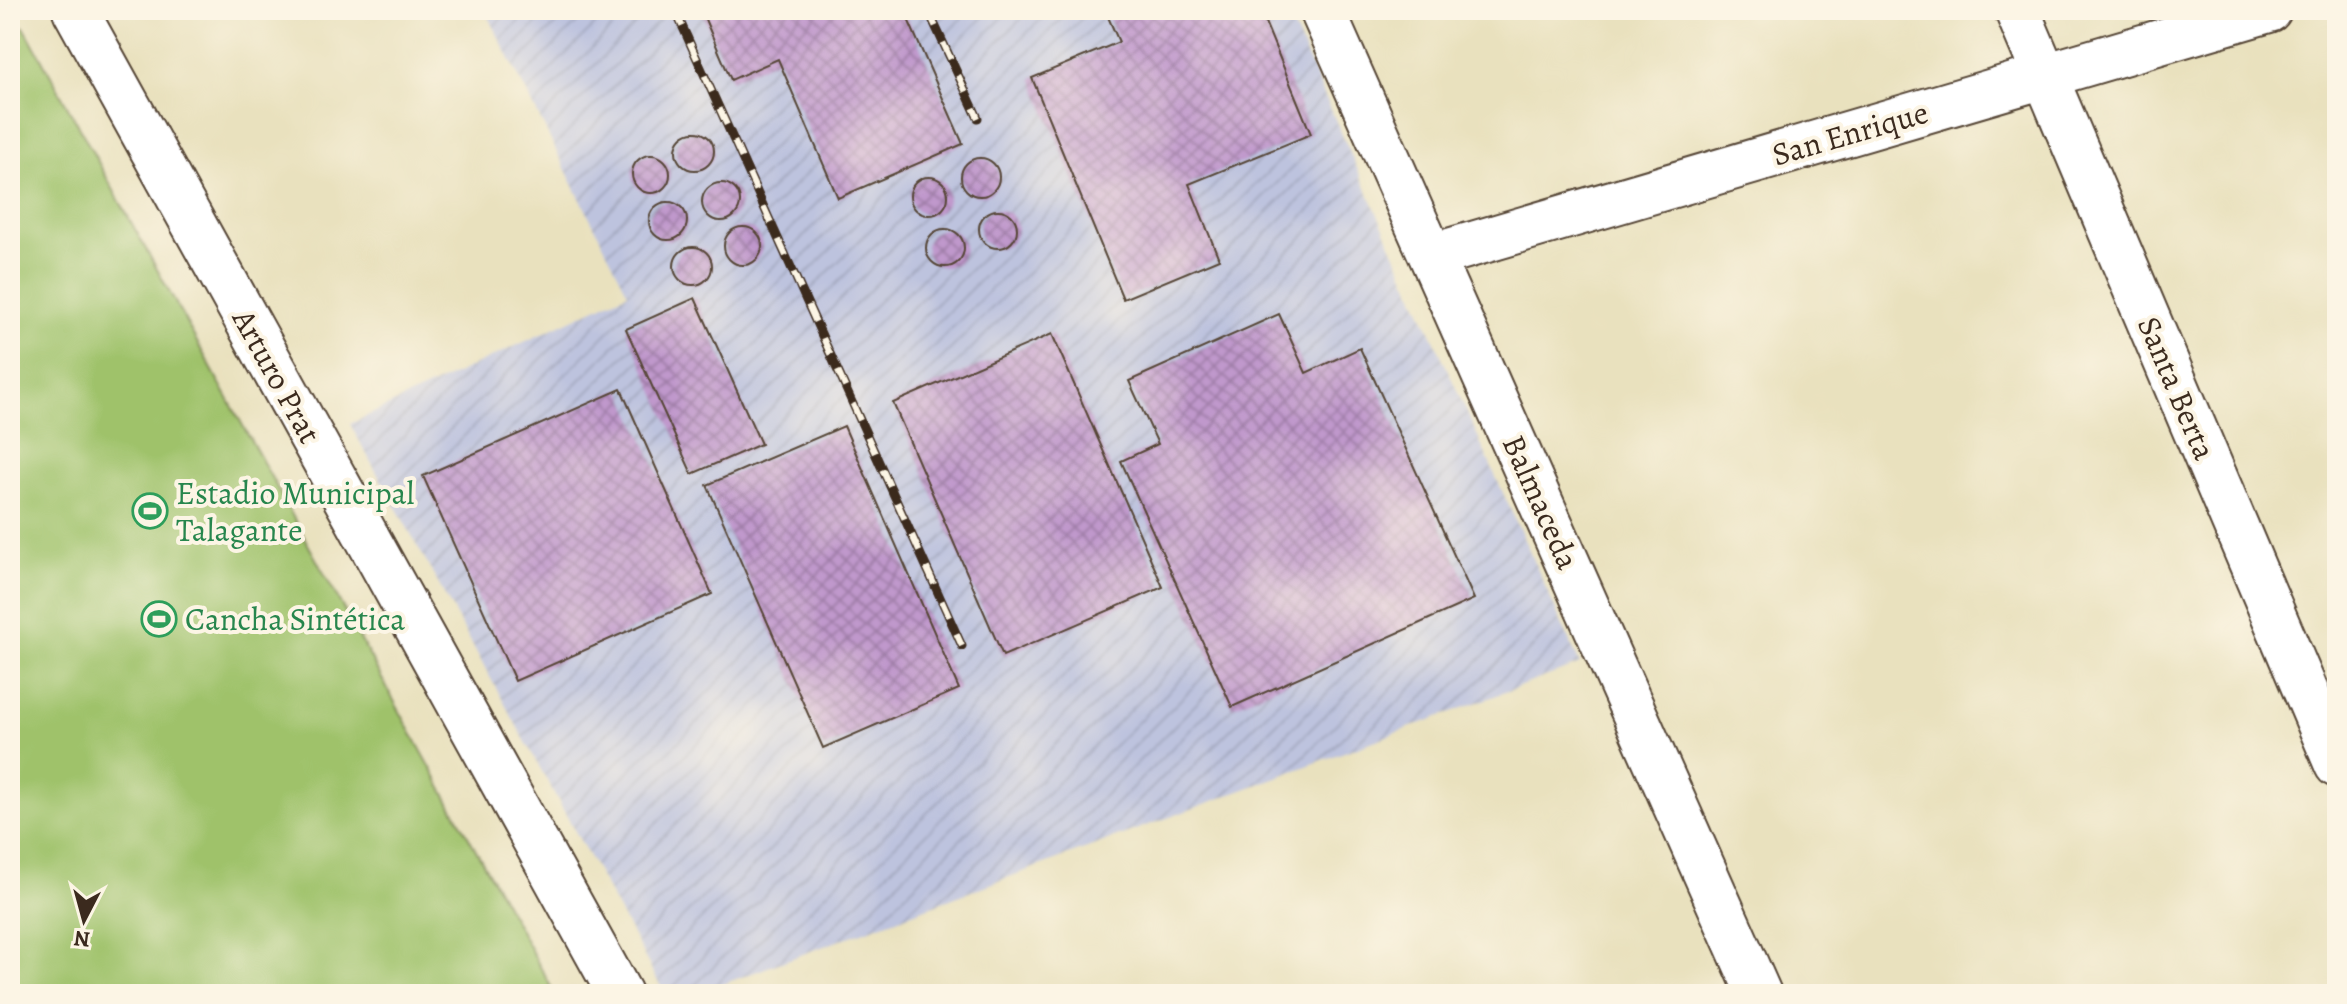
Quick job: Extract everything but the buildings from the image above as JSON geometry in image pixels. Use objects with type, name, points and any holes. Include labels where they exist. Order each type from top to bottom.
[{"type":"street","name":"Arturo Prat","points":[[75,10],[620,994]]},
{"type":"street","name":"Balmaceda","points":[[1322,10],[1759,994]]},
{"type":"street","name":"Santa Berta","points":[[2017,10],[2337,765]]},
{"type":"street","name":"San Enrique","points":[[1432,256],[2269,10]]},
{"type":"shaded area","points":[[485,10],[1286,10],[1580,664],[696,994],[665,994],[350,424],[628,293]]},
{"type":"green space","name":"Estadio Municipal Talagante","points":[[10,25],[24,27],[555,994],[10,994]]},
{"type":"railway","points":[[675,10],[962,646]]},
{"type":"railway","points":[[928,10],[978,118]]},
{"type":"place","name":"Estadio Municipal Talagante","points":[[150,511]]},
{"type":"place","name":"Cancha Sintética","points":[[159,619]]}]
